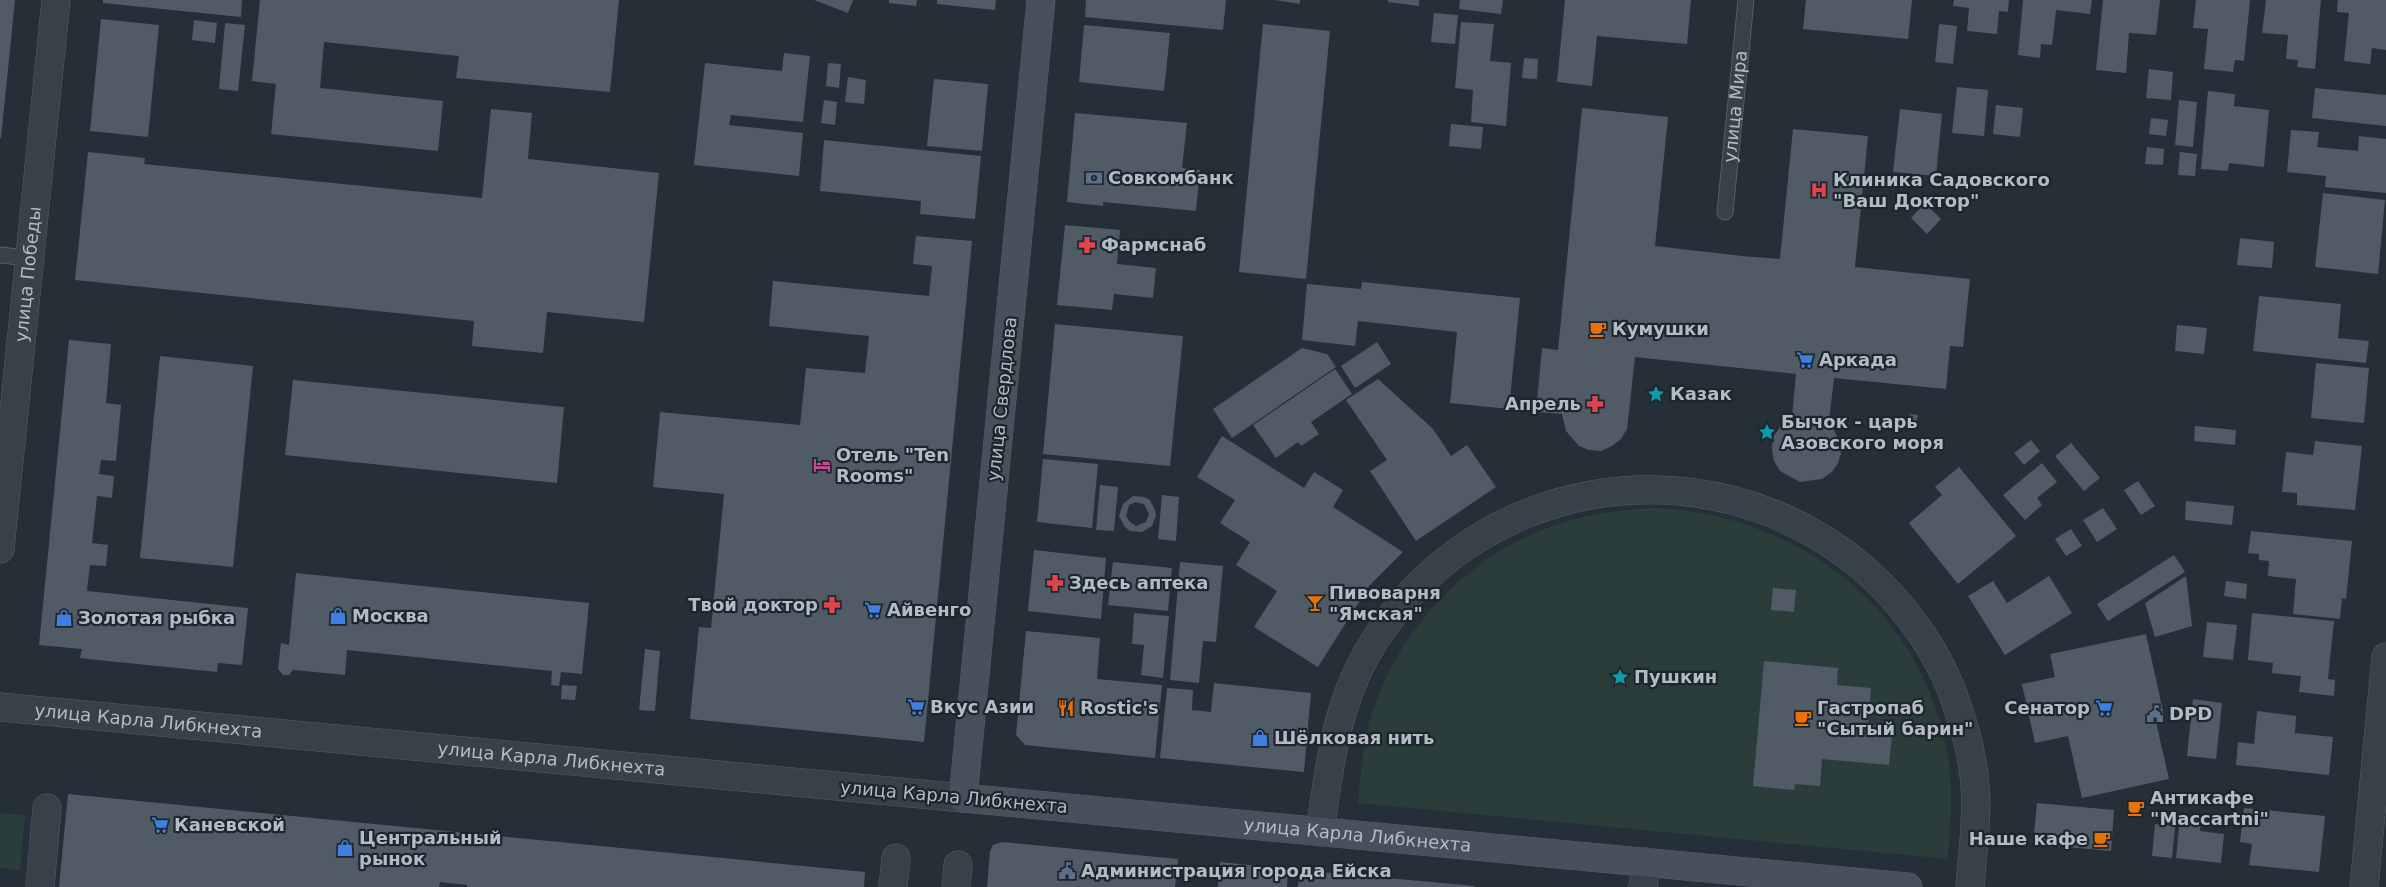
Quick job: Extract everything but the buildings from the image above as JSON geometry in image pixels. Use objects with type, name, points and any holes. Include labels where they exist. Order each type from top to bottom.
[{"type":"street","name":"улица Победы","points":[[0,549],[28,258],[56,0]]},
{"type":"street","name":"улица Свердлова","points":[[963,798],[1041,0]]},
{"type":"street","points":[[1320,832],[1330,753],[1340,716],[1352,683],[1378,636],[1399,606],[1420,584],[1446,561],[1475,540],[1519,516],[1549,505],[1586,495],[1622,490],[1686,491],[1725,498],[1765,510],[1827,541],[1876,580],[1900,605],[1921,633],[1952,692],[1972,760],[1976,788],[1970,887]]},
{"type":"street","points":[[2364,887],[2386,657]]},
{"type":"street","name":"улица Карла Либкнехта","points":[[0,707],[1320,832],[1644,874],[1908,887]]},
{"type":"street","points":[[40,887],[47,808]]},
{"type":"street","points":[[893,887],[896,858]]},
{"type":"lane","name":"улица Мира","points":[[1725,212],[1746,0]]},
{"type":"lane","points":[[0,255],[28,258]]},
{"type":"green space","points":[[1660,508],[1712,515],[1762,530],[1808,553],[1849,582],[1884,617],[1913,658],[1935,705],[1950,770],[1951,808],[1948,859],[1358,803],[1365,741],[1382,688],[1398,656],[1417,626],[1440,599],[1495,554],[1526,537],[1559,524],[1596,514]]},
{"type":"green space","points":[[0,813],[25,815],[20,870],[0,868]]},
{"type":"place","name":"Совкомбанк","points":[[1094,178]]},
{"type":"place","name":"Клиника Садовского \"Ваш Доктор\"","points":[[1819,190]]},
{"type":"place","name":"Фармснаб","points":[[1087,245]]},
{"type":"place","name":"Кумушки","points":[[1598,329]]},
{"type":"place","name":"Аркада","points":[[1805,360]]},
{"type":"place","name":"Казак","points":[[1656,394]]},
{"type":"place","name":"Апрель","points":[[1595,404]]},
{"type":"place","name":"Бычок - царь Азовского моря","points":[[1767,432]]},
{"type":"place","name":"Отель \"Ten Rooms\"","points":[[822,465]]},
{"type":"place","name":"Здесь аптека","points":[[1055,583]]},
{"type":"place","name":"Пивоварня \"Ямская\"","points":[[1315,603]]},
{"type":"place","name":"Твой доктор","points":[[832,605]]},
{"type":"place","name":"Айвенго","points":[[873,610]]},
{"type":"place","name":"Москва","points":[[338,616]]},
{"type":"place","name":"Золотая рыбка","points":[[64,618]]},
{"type":"place","name":"Пушкин","points":[[1620,677]]},
{"type":"place","name":"Вкус Азии","points":[[916,707]]},
{"type":"place","name":"Rostic's","points":[[1066,708]]},
{"type":"place","name":"Сенатор","points":[[2104,708]]},
{"type":"place","name":"DPD","points":[[2155,714]]},
{"type":"place","name":"Гастропаб \"Сытый барин\"","points":[[1803,718]]},
{"type":"place","name":"Шёлковая нить","points":[[1260,738]]},
{"type":"place","name":"Антикафе \"Maccartni\"","points":[[2136,808]]},
{"type":"place","name":"Каневской","points":[[160,825]]},
{"type":"place","name":"Наше кафе","points":[[2102,839]]},
{"type":"place","name":"Центральный рынок","points":[[345,848]]},
{"type":"place","name":"Администрация города Ейска","points":[[1067,871]]}]
